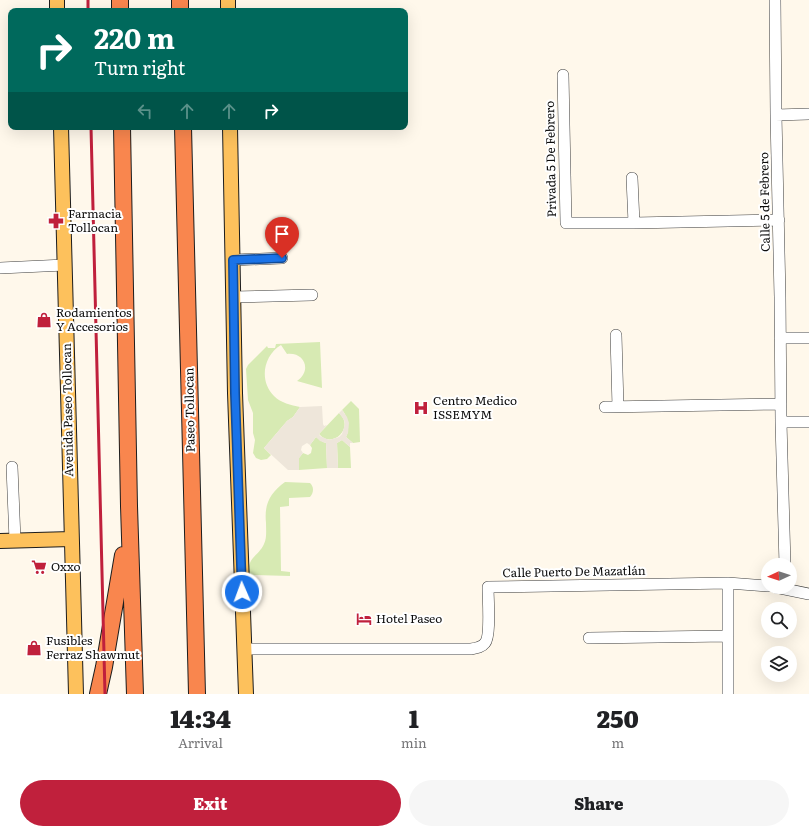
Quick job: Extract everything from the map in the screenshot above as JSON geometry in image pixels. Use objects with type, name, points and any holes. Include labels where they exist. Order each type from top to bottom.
[{"type":"highway","points":[[122,130],[129,506],[135,694]]},
{"type":"highway","name":"Paseo Tollocan","points":[[183,130],[196,694]]},
{"type":"highway","points":[[98,694],[121,574],[129,506]]},
{"type":"main road","name":"Avenida Paseo Tollocan","points":[[60,130],[76,694]]},
{"type":"main road","points":[[230,130],[235,393],[246,694]]},
{"type":"main road","points":[[0,541],[71,539]]},
{"type":"street","name":"Calle 5 de Febrero","points":[[775,0],[781,422],[785,558]]},
{"type":"street","name":"Privada 5 De Febrero","points":[[563,75],[566,223],[779,220]]},
{"type":"street","points":[[776,115],[809,114]]},
{"type":"street","points":[[632,178],[634,223]]},
{"type":"street","points":[[233,260],[282,258]]},
{"type":"street","points":[[0,268],[65,265]]},
{"type":"street","points":[[234,297],[312,295]]},
{"type":"street","points":[[616,335],[618,407]]},
{"type":"street","points":[[780,338],[809,338]]},
{"type":"street","points":[[605,407],[781,404]]},
{"type":"street","points":[[781,422],[809,422]]},
{"type":"street","points":[[12,467],[14,540]]},
{"type":"street","points":[[728,583],[728,694]]},
{"type":"street","name":"Calle Puerto De Mazatlán","points":[[244,649],[472,649],[482,646],[487,639],[488,587],[728,583],[750,583],[761,585]]},
{"type":"street","points":[[797,591],[809,594]]},
{"type":"street","points":[[589,638],[728,636]]},
{"type":"green space","points":[[320,342],[322,388],[297,381],[302,377],[304,372],[304,363],[298,356],[287,354],[281,345],[270,356],[265,369],[266,383],[269,390],[280,400],[300,407],[293,417],[287,421],[264,448],[271,455],[267,459],[261,460],[256,458],[253,453],[255,440],[253,433],[253,413],[248,400],[246,369],[248,365],[267,346],[268,348],[275,348],[276,344]]},
{"type":"green space","points":[[351,401],[359,409],[360,442],[353,443],[346,437],[348,423],[342,410]]},
{"type":"green space","points":[[339,413],[345,424],[340,435],[336,438],[330,439],[319,434]]},
{"type":"green space","points":[[316,437],[326,443],[327,468],[299,470],[299,458],[303,453],[308,455],[311,453],[312,448],[310,445]]},
{"type":"green space","points":[[342,440],[350,447],[351,468],[338,468],[337,443]]},
{"type":"green space","points":[[285,482],[310,483],[313,490],[310,497],[289,498],[289,506],[280,507],[281,571],[290,572],[290,576],[251,575],[249,574],[249,568],[251,560],[262,548],[266,539],[267,505],[275,490]]},
{"type":"shaded area","points":[[322,406],[323,424],[324,426],[327,425],[319,434],[320,436],[329,440],[339,437],[342,434],[345,424],[339,413],[342,410],[349,423],[346,437],[353,443],[350,443],[350,447],[342,440],[337,443],[338,468],[327,468],[326,443],[320,441],[316,437],[310,445],[307,443],[302,446],[301,450],[303,453],[299,458],[299,470],[288,470],[264,448],[287,421],[293,417],[300,407]]},
{"type":"railway","points":[[88,0],[88,8]]},
{"type":"railway","points":[[91,130],[105,694]]},
{"type":"place","name":"Farmacia Tollocan","points":[[56,221]]},
{"type":"place","name":"Rodamientos Y Accesorios","points":[[44,320]]},
{"type":"place","name":"Centro Medico ISSEMYM","points":[[421,408]]},
{"type":"place","name":"Oxxo","points":[[39,567]]},
{"type":"place","name":"Hotel Paseo","points":[[364,619]]},
{"type":"place","name":"Fusibles Ferraz Shawmut","points":[[34,648]]},
{"type":"route","points":[[242,592],[235,393],[233,260],[282,258]]}]
